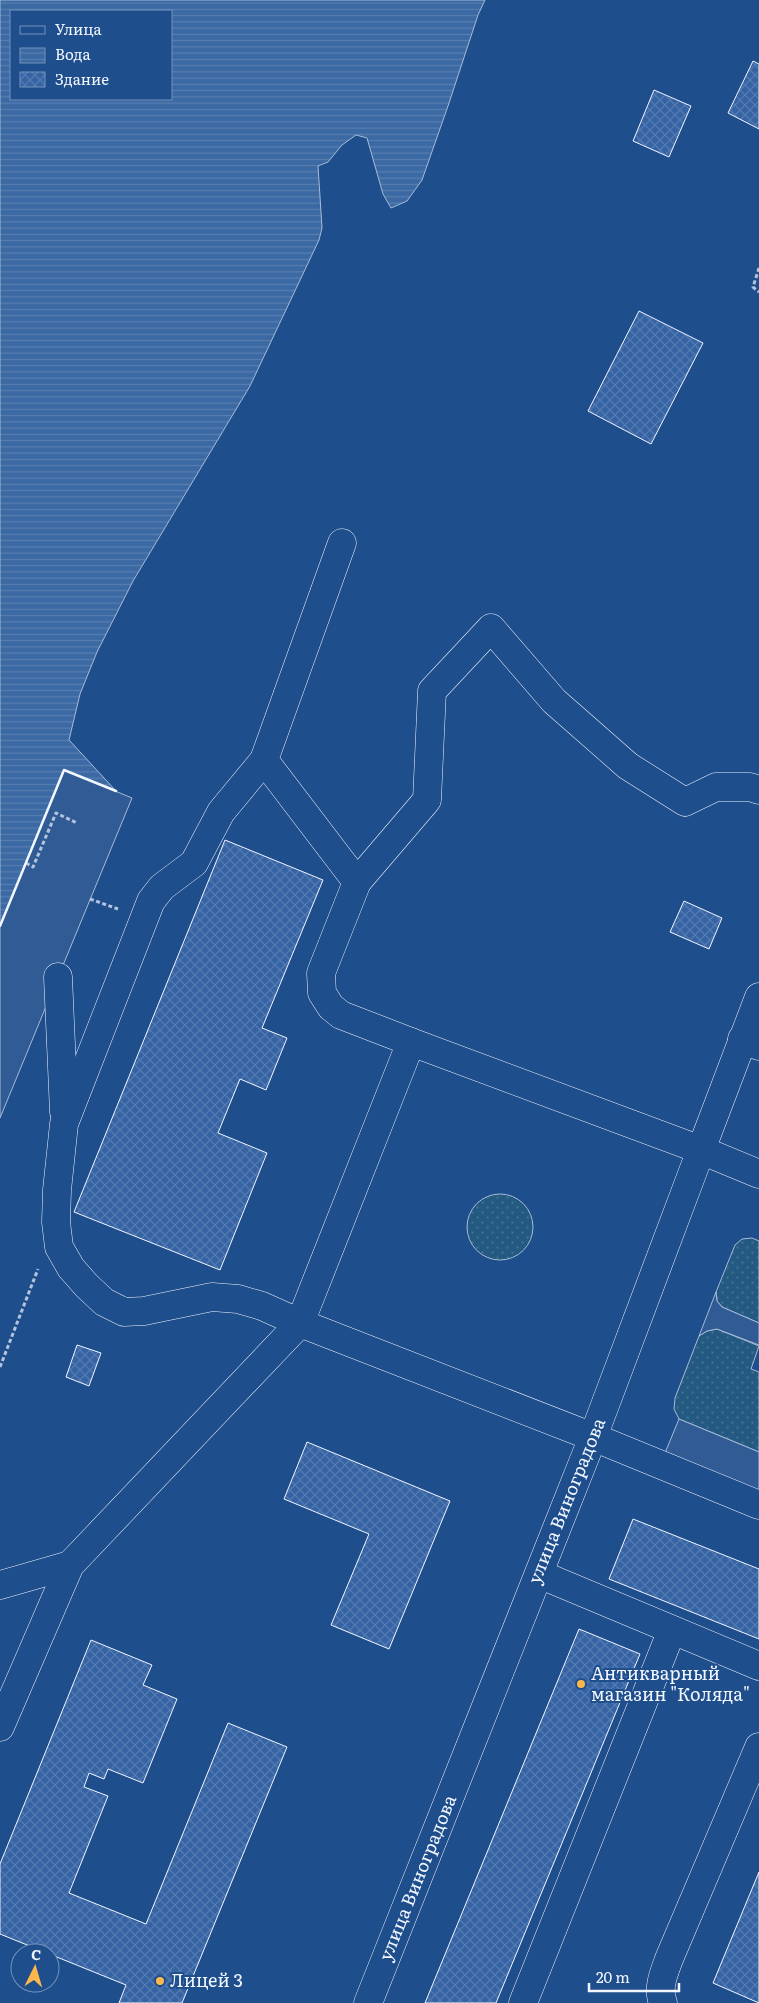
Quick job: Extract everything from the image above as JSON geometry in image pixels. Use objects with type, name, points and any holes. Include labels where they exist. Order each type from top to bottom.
[{"type":"street","points":[[64,1124],[151,901],[162,888],[194,863],[221,812],[264,760],[342,543]]},
{"type":"street","points":[[759,790],[750,787],[716,787],[685,802],[628,766],[554,701],[491,628],[432,691],[427,800],[357,882],[321,973],[322,993],[331,1007],[341,1015],[701,1150],[759,1174]]},
{"type":"street","points":[[264,760],[357,882]]},
{"type":"street","points":[[58,977],[64,1124],[57,1190],[56,1222],[59,1247],[71,1268],[86,1286],[104,1302],[124,1312],[144,1311],[212,1297],[238,1299],[262,1306],[300,1323],[594,1437],[759,1505]]},
{"type":"street","name":"улица Виноградова","points":[[368,2003],[594,1437],[701,1150],[751,1043],[759,997]]},
{"type":"street","points":[[0,1727],[70,1565],[300,1323],[411,1042]]},
{"type":"street","points":[[0,1585],[70,1565]]},
{"type":"street","points":[[539,1574],[759,1666]]},
{"type":"street","points":[[523,2003],[672,1630]]},
{"type":"street","points":[[663,2003],[660,1996],[661,1981],[669,1959],[759,1747]]},
{"type":"path","points":[[759,268],[753,287],[759,292]]},
{"type":"path","points":[[26,863],[33,867],[56,813],[78,823]]},
{"type":"path","points":[[0,1367],[39,1267]]},
{"type":"shaded area","points":[[64,770],[132,798],[0,1118],[0,926]]},
{"type":"shaded area","points":[[493,1194],[507,1194],[519,1199],[528,1208],[533,1220],[531,1240],[524,1251],[507,1260],[493,1260],[481,1255],[472,1246],[467,1234],[467,1220],[472,1208],[481,1199]]},
{"type":"shaded area","points":[[752,1238],[759,1241],[759,1323],[722,1307],[717,1301],[716,1292],[735,1245],[742,1239]]},
{"type":"shaded area","points":[[716,1292],[717,1301],[722,1307],[759,1323],[759,1345],[717,1329],[707,1331],[699,1336]]},
{"type":"shaded area","points":[[717,1329],[759,1346],[751,1369],[759,1372],[759,1452],[679,1419],[674,1409],[675,1398],[699,1336],[707,1331]]},
{"type":"shaded area","points":[[679,1419],[759,1452],[759,1492],[665,1453]]},
{"type":"water","points":[[0,0],[485,0],[478,15],[422,180],[407,201],[391,208],[383,194],[367,138],[356,135],[342,145],[328,162],[318,166],[322,228],[319,240],[250,386],[133,581],[97,652],[80,694],[69,740],[116,791],[64,770],[0,926]]},
{"type":"building","points":[[753,61],[759,64],[759,129],[728,113]]},
{"type":"building","points":[[654,90],[691,106],[669,157],[633,141]]},
{"type":"building","points":[[639,311],[703,343],[651,444],[588,411]]},
{"type":"building","points":[[225,840],[323,880],[262,1028],[287,1038],[266,1090],[240,1079],[218,1133],[267,1153],[220,1270],[74,1212]]},
{"type":"building","points":[[684,901],[722,918],[709,949],[670,932]]},
{"type":"building","points":[[77,1345],[101,1353],[89,1386],[66,1377]]},
{"type":"building","points":[[307,1442],[450,1501],[389,1649],[331,1625],[369,1534],[284,1499]]},
{"type":"building","points":[[633,1519],[759,1569],[759,1639],[609,1579]]},
{"type":"building","points":[[579,1629],[640,1654],[496,2003],[425,2003]]},
{"type":"building","points":[[91,1640],[152,1665],[143,1685],[177,1699],[143,1783],[108,1769],[104,1779],[89,1773],[84,1787],[108,1796],[69,1893],[146,1924],[228,1723],[287,1747],[182,2003],[119,2003],[126,1985],[60,1958],[60,1943],[22,1943],[0,1934],[0,1864]]},
{"type":"building","points":[[759,1872],[759,2003],[713,1983]]},
{"type":"wall","points":[[0,926],[64,770],[116,791]]},
{"type":"place","name":"Антикварный магазин \"Коляда\"","points":[[581,1684]]},
{"type":"place","name":"Лицей 3","points":[[160,1981]]}]
